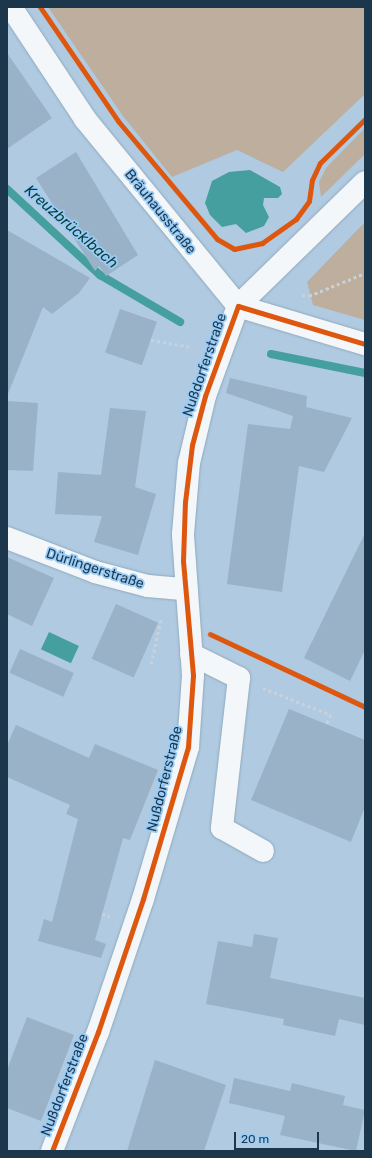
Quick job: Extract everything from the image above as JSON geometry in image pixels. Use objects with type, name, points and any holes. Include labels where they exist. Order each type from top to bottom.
[{"type":"street","name":"Bräuhausstraße","points":[[11,7],[85,119],[238,306]]},
{"type":"street","points":[[365,182],[238,306],[365,344]]},
{"type":"street","name":"Nußdorferstraße","points":[[52,1151],[98,1032],[180,779],[192,717],[191,654],[185,589],[183,534],[192,445],[205,396],[238,306]]},
{"type":"street","name":"Dürlingerstraße","points":[[7,538],[95,572],[148,586],[185,589]]},
{"type":"street","points":[[191,654],[239,678],[222,828],[263,852]]},
{"type":"path","points":[[302,295],[309,296],[365,273]]},
{"type":"path","points":[[151,340],[191,347]]},
{"type":"path","points":[[151,664],[162,614]]},
{"type":"path","points":[[239,678],[331,715],[327,724]]},
{"type":"path","points":[[102,914],[112,917]]},
{"type":"shaded area","points":[[48,7],[365,7],[365,94],[283,172],[237,150],[172,177],[123,116]]},
{"type":"shaded area","points":[[365,128],[365,154],[321,197],[319,182],[326,168]]},
{"type":"shaded area","points":[[250,170],[280,187],[282,194],[278,198],[264,198],[263,205],[269,217],[264,226],[246,233],[236,224],[222,227],[210,215],[205,203],[212,181],[229,172]]},
{"type":"shaded area","points":[[365,222],[365,320],[313,305],[307,282]]},
{"type":"shaded area","points":[[49,632],[79,646],[71,663],[41,649]]},
{"type":"building","points":[[7,53],[52,118],[7,149]]},
{"type":"building","points":[[76,152],[138,255],[106,276],[99,266],[95,271],[36,178]]},
{"type":"building","points":[[7,230],[90,278],[79,293],[52,314],[43,307],[8,394]]},
{"type":"building","points":[[120,309],[157,322],[142,365],[105,352]]},
{"type":"building","points":[[230,378],[307,396],[306,407],[352,418],[324,472],[299,466],[282,592],[227,584],[248,424],[290,429],[293,416],[226,393]]},
{"type":"building","points":[[7,401],[38,403],[33,471],[7,470]]},
{"type":"building","points":[[110,408],[146,411],[135,487],[156,494],[138,555],[94,542],[102,516],[55,514],[58,472],[101,475]]},
{"type":"building","points":[[365,533],[365,650],[350,681],[304,658]]},
{"type":"building","points":[[7,557],[54,578],[32,626],[7,614]]},
{"type":"building","points":[[116,604],[158,623],[134,678],[92,659]]},
{"type":"building","points":[[20,649],[74,673],[63,697],[9,673]]},
{"type":"building","points":[[289,709],[365,740],[365,807],[351,842],[251,800]]},
{"type":"building","points":[[16,725],[89,758],[95,744],[158,770],[130,840],[123,838],[95,940],[106,944],[101,958],[38,941],[44,919],[52,922],[78,819],[66,814],[70,805],[7,777],[7,745]]},
{"type":"building","points":[[254,934],[278,938],[270,978],[365,998],[365,1025],[339,1019],[335,1036],[283,1025],[284,1019],[206,1004],[218,941],[252,947]]},
{"type":"building","points":[[27,1017],[74,1035],[41,1121],[7,1108],[7,1070]]},
{"type":"building","points":[[155,1060],[226,1085],[204,1151],[127,1151]]},
{"type":"building","points":[[234,1078],[290,1091],[292,1083],[345,1096],[343,1105],[365,1110],[356,1151],[280,1135],[285,1116],[229,1103]]},
{"type":"waterway","name":"Kreuzbrücklbach","points":[[7,189],[100,275],[180,322]]},
{"type":"waterway","name":"Kreuzbrücklbach","points":[[271,354],[365,373]]},
{"type":"cycle path","points":[[40,7],[118,121],[217,239],[234,249],[262,243],[296,219],[309,201],[312,180],[320,163],[365,119]]},
{"type":"cycle path","points":[[52,1151],[98,1032],[143,899],[188,747],[193,675],[183,561],[185,502],[192,445],[205,396],[238,306],[365,344]]},
{"type":"cycle path","points":[[210,634],[365,707]]}]
